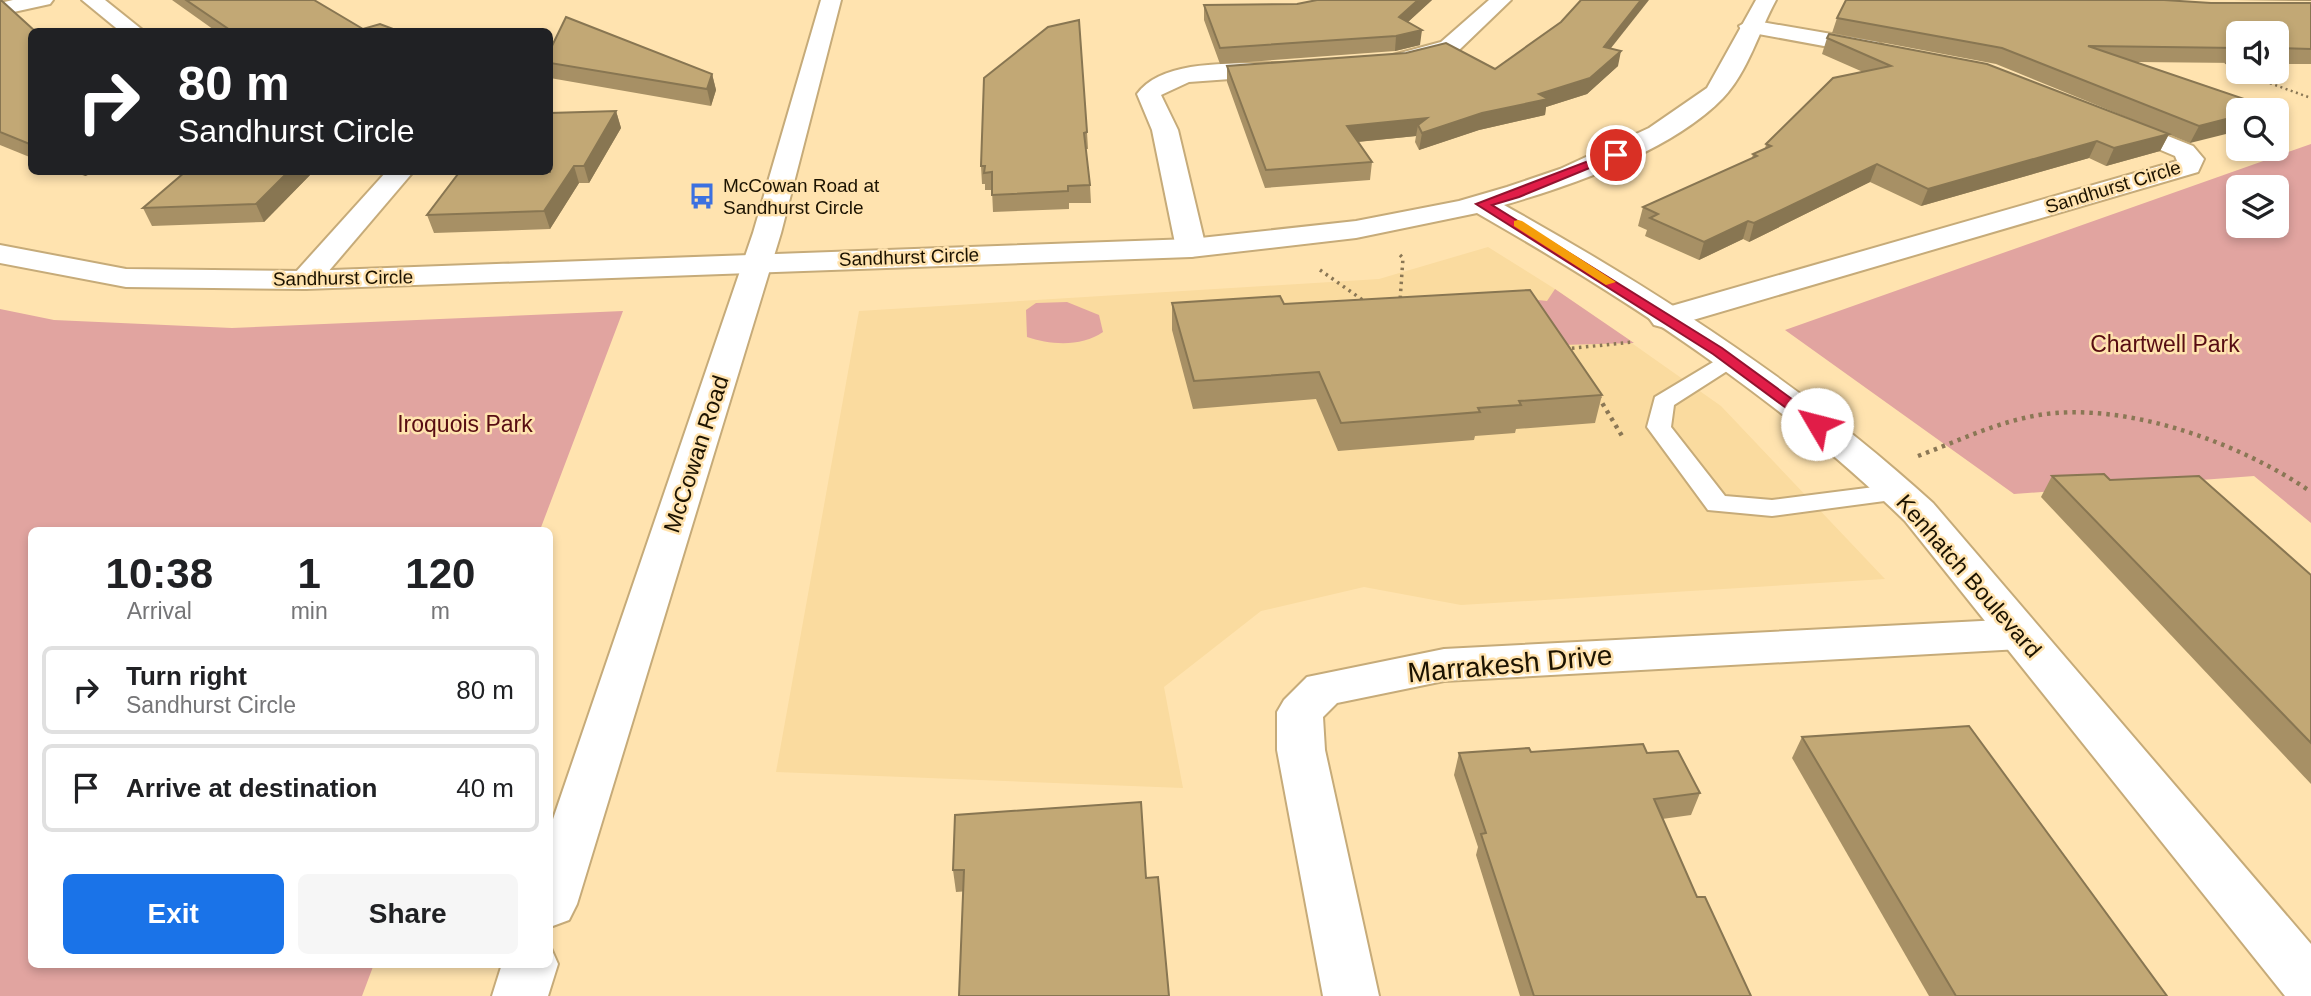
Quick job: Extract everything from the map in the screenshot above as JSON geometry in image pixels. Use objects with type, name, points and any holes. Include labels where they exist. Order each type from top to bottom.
[{"type":"street","points":[[0,9],[43,0]]},
{"type":"street","points":[[92,0],[130,28]]},
{"type":"street","name":"McCowan Road","points":[[553,895],[757,263],[831,0]]},
{"type":"street","points":[[1373,64],[1449,47],[1501,0]]},
{"type":"street","name":"Sandhurst Circle","points":[[0,254],[126,278],[304,280],[1191,247],[1295,239],[1369,228],[1482,204],[1595,165],[1658,134],[1717,92],[1766,0]]},
{"type":"street","points":[[1750,26],[1907,54]]},
{"type":"street","points":[[1191,247],[1165,130],[1149,94],[1153,88],[1179,76],[1306,69]]},
{"type":"street","name":"Sandhurst Circle","points":[[1673,322],[2189,166],[2191,159],[2184,151],[2087,111]]},
{"type":"street","points":[[304,280],[397,175]]},
{"type":"street","name":"Kenhatch Boulevard","points":[[1482,204],[1526,228],[1730,359],[1817,424],[1919,512],[2311,985]]},
{"type":"street","name":"Marrakesh Drive","points":[[1351,996],[1301,750],[1300,712],[1323,689],[1444,664],[2020,634]]},
{"type":"street","points":[[520,996],[529,968]]},
{"type":"lane","points":[[1730,359],[1662,402],[1659,427],[1717,504],[1772,508],[1886,482]]},
{"type":"path","points":[[2217,56],[2226,62]]},
{"type":"path","points":[[2274,84],[2311,98]]},
{"type":"path","points":[[1369,228],[1403,258],[1400,312]]},
{"type":"path","points":[[1295,239],[1318,269],[1375,308]]},
{"type":"path","points":[[1567,359],[1558,349],[1642,341],[1673,322]]},
{"type":"path","points":[[1594,390],[1623,438]]},
{"type":"path","points":[[1886,482],[2012,421],[2075,414],[2154,424],[2203,434],[2259,458],[2311,492]]},
{"type":"shaded area","points":[[1488,247],[1555,289],[1721,406],[1885,579],[1461,605],[1364,587],[1261,611],[1164,687],[1183,788],[776,772],[859,311],[1379,279]]},
{"type":"green space","name":"Chartwell Park","points":[[2311,144],[2311,523],[2254,476],[2014,494],[1785,330],[2263,161],[2289,161],[2289,152]]},
{"type":"green space","points":[[1555,289],[1634,343],[1561,345],[1494,295],[1547,301]]},
{"type":"green space","points":[[1067,302],[1099,315],[1103,332],[1086,340],[1066,343],[1027,337],[1026,310],[1036,303]]},
{"type":"green space","name":"Iroquois Park","points":[[0,309],[54,320],[232,328],[623,311],[541,527],[28,527],[28,968],[372,968],[362,996],[0,996]]},
{"type":"building","points":[[186,0],[314,0],[361,28],[227,28]]},
{"type":"building","points":[[1317,0],[1418,0],[1399,17],[1422,30],[1396,36],[1220,48],[1204,5],[1297,4]]},
{"type":"building","points":[[1581,0],[1641,0],[1604,47],[1621,51],[1590,78],[1539,94],[1548,99],[1482,113],[1422,133],[1418,125],[1427,118],[1347,126],[1372,162],[1266,170],[1227,66],[1406,53],[1446,43],[1495,69],[1561,22]]},
{"type":"building","points":[[1846,0],[2311,3],[2311,49],[2289,48],[2289,21],[2226,21],[2226,48],[2088,46],[2241,98],[2226,98],[2226,119],[2199,126],[2002,48],[1837,18]]},
{"type":"building","points":[[2,1],[32,28],[28,28],[28,143],[0,132]]},
{"type":"building","points":[[566,17],[712,74],[707,89],[553,63],[553,44]]},
{"type":"building","points":[[1079,20],[1087,132],[1084,133],[1090,185],[1068,186],[1068,191],[992,195],[992,172],[984,173],[985,166],[981,166],[984,78],[1048,27]]},
{"type":"building","points":[[380,24],[390,28],[366,28]]},
{"type":"building","points":[[1829,34],[1987,64],[2169,134],[2114,148],[2097,141],[1928,189],[1877,164],[1754,223],[1748,221],[1704,242],[1650,218],[1658,214],[1643,207],[1757,156],[1753,154],[1771,146],[1766,144],[1833,78],[1891,66],[1827,38]]},
{"type":"building","points":[[616,111],[584,166],[574,166],[544,211],[427,215],[457,175],[553,175],[553,113]]},
{"type":"building","points":[[182,175],[285,175],[256,204],[143,208]]},
{"type":"building","points":[[1530,290],[1602,395],[1519,401],[1521,405],[1478,408],[1480,412],[1341,423],[1319,372],[1194,381],[1172,303],[1280,296],[1284,304]]},
{"type":"building","points":[[2104,474],[2110,480],[2199,476],[2311,575],[2311,743],[2052,476]]},
{"type":"building","points":[[1969,726],[2167,996],[1956,996],[1802,737]]},
{"type":"building","points":[[1643,744],[1647,753],[1678,751],[1700,793],[1654,799],[1697,897],[1705,897],[1751,996],[1534,996],[1481,834],[1486,833],[1459,753],[1529,748],[1531,752]]},
{"type":"building","points":[[1141,802],[1146,878],[1158,877],[1169,996],[959,996],[964,870],[953,870],[955,815]]},
{"type":"slow traffic","points":[[1518,224],[1610,282]]},
{"type":"place","name":"McCowan Road at Sandhurst Circle","points":[[702,196]]},
{"type":"route","points":[[1616,155],[1515,195],[1482,204],[1526,228],[1717,351],[1817,424]]}]
